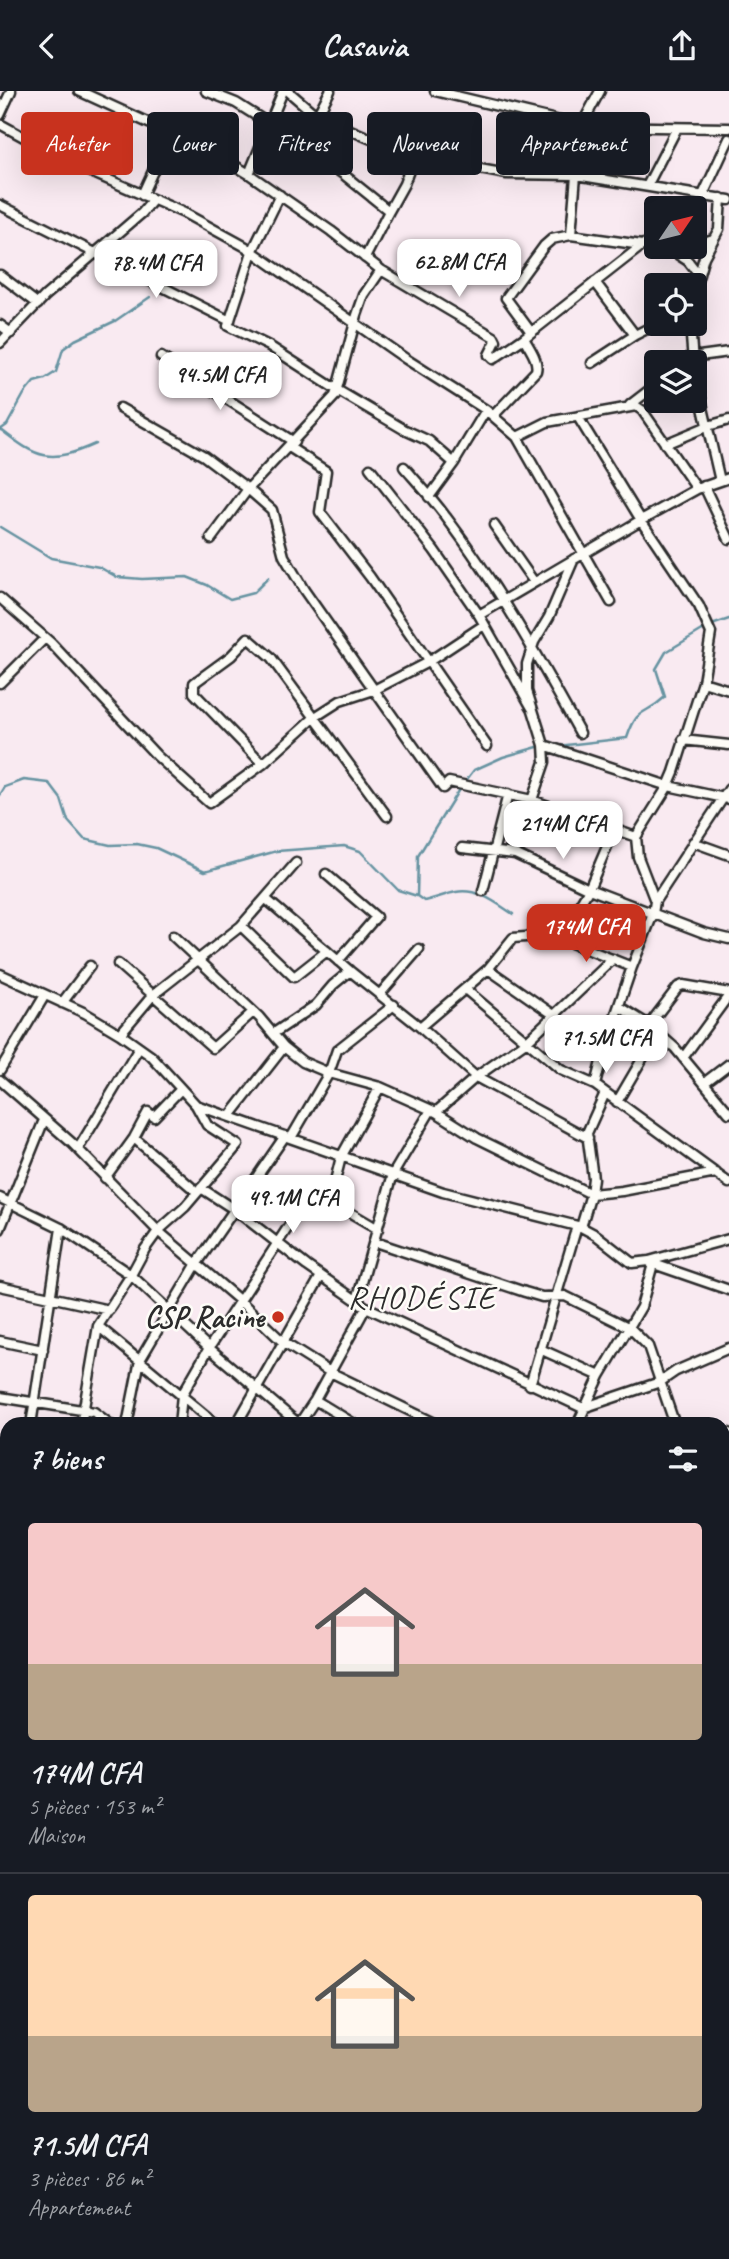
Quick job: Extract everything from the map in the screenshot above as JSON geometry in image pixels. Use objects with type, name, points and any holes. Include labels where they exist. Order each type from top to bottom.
[{"type":"street","points":[[0,115],[11,91]]},
{"type":"street","points":[[79,91],[147,123]]},
{"type":"street","points":[[206,91],[236,103],[253,114]]},
{"type":"street","points":[[276,112],[285,91],[313,112]]},
{"type":"street","points":[[319,112],[330,91]]},
{"type":"street","points":[[435,91],[523,112]]},
{"type":"street","points":[[589,112],[600,91]]},
{"type":"street","points":[[0,124],[73,164],[220,232],[490,413],[517,437],[611,602]]},
{"type":"street","points":[[650,127],[729,128]]},
{"type":"street","points":[[647,186],[677,128]]},
{"type":"street","points":[[703,195],[729,139]]},
{"type":"street","points":[[248,174],[253,163]]},
{"type":"street","points":[[239,168],[280,195],[381,270],[494,337],[496,341],[489,355],[492,359],[524,338],[643,244]]},
{"type":"street","points":[[142,195],[151,175]]},
{"type":"street","points":[[345,175],[388,211]]},
{"type":"street","points":[[365,258],[407,175]]},
{"type":"street","points":[[571,235],[576,175],[725,199],[719,229],[700,273]]},
{"type":"street","points":[[280,195],[252,252],[228,326],[287,357],[337,390],[429,441],[454,463]]},
{"type":"street","points":[[0,343],[38,304],[142,213],[153,199]]},
{"type":"street","points":[[0,205],[230,321]]},
{"type":"street","points":[[531,332],[506,298],[552,239],[571,235],[643,244]]},
{"type":"street","points":[[707,241],[713,239]]},
{"type":"street","points":[[685,259],[697,273]]},
{"type":"street","points":[[211,538],[248,489],[323,410],[337,390],[364,295],[381,270]]},
{"type":"street","points":[[0,275],[38,304]]},
{"type":"street","points":[[595,282],[635,335]]},
{"type":"street","points":[[0,325],[11,333]]},
{"type":"street","points":[[592,363],[644,330]]},
{"type":"street","points":[[429,497],[490,413],[536,371],[535,359],[524,338]]},
{"type":"street","points":[[707,357],[729,352]]},
{"type":"street","points":[[161,357],[326,471],[320,512],[370,577],[487,746]]},
{"type":"street","points":[[630,405],[644,394]]},
{"type":"street","points":[[517,437],[547,422],[636,406],[642,410],[665,444],[701,488],[729,539]]},
{"type":"street","points":[[120,408],[204,456],[272,510],[284,556],[304,590],[443,788],[449,782],[532,800],[636,837]]},
{"type":"street","points":[[479,615],[641,520],[701,488],[724,479],[705,413]]},
{"type":"street","points":[[578,417],[707,620],[711,633],[703,682],[668,786],[636,837],[638,857],[655,901]]},
{"type":"street","points":[[665,444],[729,420]]},
{"type":"street","points":[[404,467],[446,517],[503,601],[533,647],[580,733]]},
{"type":"street","points":[[370,468],[479,615],[532,708]]},
{"type":"street","points":[[494,525],[534,582]]},
{"type":"street","points":[[532,800],[545,762],[544,745],[527,684],[527,664],[574,559]]},
{"type":"street","points":[[0,598],[46,638],[157,756],[209,803],[263,764],[315,717],[340,701],[374,690],[428,662],[484,625]]},
{"type":"street","points":[[0,683],[46,638]]},
{"type":"street","points":[[263,764],[194,693],[194,683],[232,656],[248,638],[271,658],[387,816]]},
{"type":"street","points":[[703,682],[729,690]]},
{"type":"street","points":[[683,740],[729,745]]},
{"type":"street","points":[[544,745],[668,786],[727,799]]},
{"type":"street","points":[[595,1085],[605,1046],[653,914],[655,901],[693,842],[727,799],[729,789]]},
{"type":"street","points":[[483,891],[508,795]]},
{"type":"street","points":[[551,935],[572,917],[589,889],[614,830]]},
{"type":"street","points":[[693,842],[729,855]]},
{"type":"street","points":[[462,848],[515,855],[589,889],[729,939]]},
{"type":"street","points":[[120,1034],[153,995],[241,926],[296,863]]},
{"type":"street","points":[[326,874],[376,917],[338,961]]},
{"type":"street","points":[[266,899],[476,1077],[588,1138]]},
{"type":"street","points":[[241,926],[294,977],[327,951]]},
{"type":"street","points":[[420,1027],[488,969],[513,938],[551,935],[632,967]]},
{"type":"street","points":[[173,936],[253,1012],[284,1047],[303,1062],[330,1073],[380,1087],[434,1111],[477,1138],[591,1194],[622,1191],[716,1173]]},
{"type":"street","points":[[380,994],[419,949]]},
{"type":"street","points":[[357,1300],[393,1174],[434,1111],[527,1041],[613,959]]},
{"type":"street","points":[[118,964],[213,1048],[253,1012]]},
{"type":"street","points":[[62,1003],[90,967]]},
{"type":"street","points":[[488,969],[554,1015]]},
{"type":"street","points":[[274,1033],[316,1005],[333,985],[350,971]]},
{"type":"street","points":[[0,974],[120,1034],[151,1056],[196,1105],[207,1125],[238,1145],[185,1207],[158,1231],[98,1326],[83,1417]]},
{"type":"street","points":[[649,1025],[678,987],[683,985],[729,994],[683,1058]]},
{"type":"street","points":[[465,989],[561,1070],[595,1085],[729,1183]]},
{"type":"street","points":[[0,1070],[45,995]]},
{"type":"street","points":[[129,1417],[140,1360],[196,1265],[288,1137],[330,1073],[337,1050],[394,1005]]},
{"type":"street","points":[[620,1007],[658,1032],[729,1112]]},
{"type":"street","points":[[617,1102],[658,1032]]},
{"type":"street","points":[[230,1116],[284,1047]]},
{"type":"street","points":[[78,1149],[139,1048]]},
{"type":"street","points":[[704,1083],[729,1065]]},
{"type":"street","points":[[0,1080],[78,1149],[158,1231],[239,1300],[284,1343],[330,1372],[423,1417]]},
{"type":"street","points":[[332,1202],[341,1157],[380,1087]]},
{"type":"street","points":[[105,1178],[134,1138],[148,1112],[154,1117],[181,1089]]},
{"type":"street","points":[[530,1385],[555,1296],[591,1194],[593,1166],[588,1138],[590,1123],[605,1093]]},
{"type":"street","points":[[196,1105],[466,1199],[579,1226],[604,1240],[628,1262],[651,1263],[729,1290]]},
{"type":"street","points":[[0,1229],[44,1120]]},
{"type":"street","points":[[134,1138],[199,1190],[235,1210],[366,1307],[583,1408],[660,1382],[676,1371],[729,1348]]},
{"type":"street","points":[[180,1417],[182,1395],[209,1347],[311,1192],[378,1229]]},
{"type":"street","points":[[0,1198],[61,1228],[131,1275],[209,1347],[291,1417]]},
{"type":"street","points":[[31,1417],[61,1228]]},
{"type":"street","points":[[651,1263],[729,1239]]},
{"type":"street","points":[[375,1242],[525,1293],[578,1301],[630,1328],[648,1346],[672,1417]]},
{"type":"street","points":[[580,1417],[646,1294],[651,1263]]},
{"type":"street","points":[[240,1417],[321,1276]]},
{"type":"street","points":[[0,1286],[109,1310]]},
{"type":"street","points":[[304,1417],[366,1307]]},
{"type":"street","points":[[98,1326],[208,1417]]},
{"type":"street","points":[[0,1341],[43,1350]]},
{"type":"street","points":[[540,1349],[600,1376]]},
{"type":"street","points":[[0,1397],[94,1412],[101,1417]]},
{"type":"street","points":[[315,1400],[343,1417]]},
{"type":"waterway","points":[[0,430],[7,425],[34,382],[56,372],[63,349],[75,340],[115,321],[150,297]]},
{"type":"waterway","points":[[0,429],[25,447],[45,455],[67,454],[95,444]]},
{"type":"waterway","points":[[0,527],[51,558],[99,567],[117,577],[187,577],[230,599],[253,593],[268,578]]},
{"type":"waterway","points":[[558,746],[627,738],[638,716],[665,697],[656,669],[666,652],[709,626],[729,619]]},
{"type":"waterway","points":[[417,896],[418,856],[474,770],[503,757],[541,746]]},
{"type":"waterway","points":[[0,795],[5,787],[24,780],[49,783],[61,799],[68,821],[84,839],[110,845],[137,844],[156,848],[205,871],[277,851],[344,846],[360,851],[398,890],[424,901],[456,892],[472,892],[486,897],[513,914]]},
{"type":"place","name":"CSP Racine","points":[[278,1317]]},
{"type":"district","name":"RHODÉSIE","points":[[422,1297]]}]
